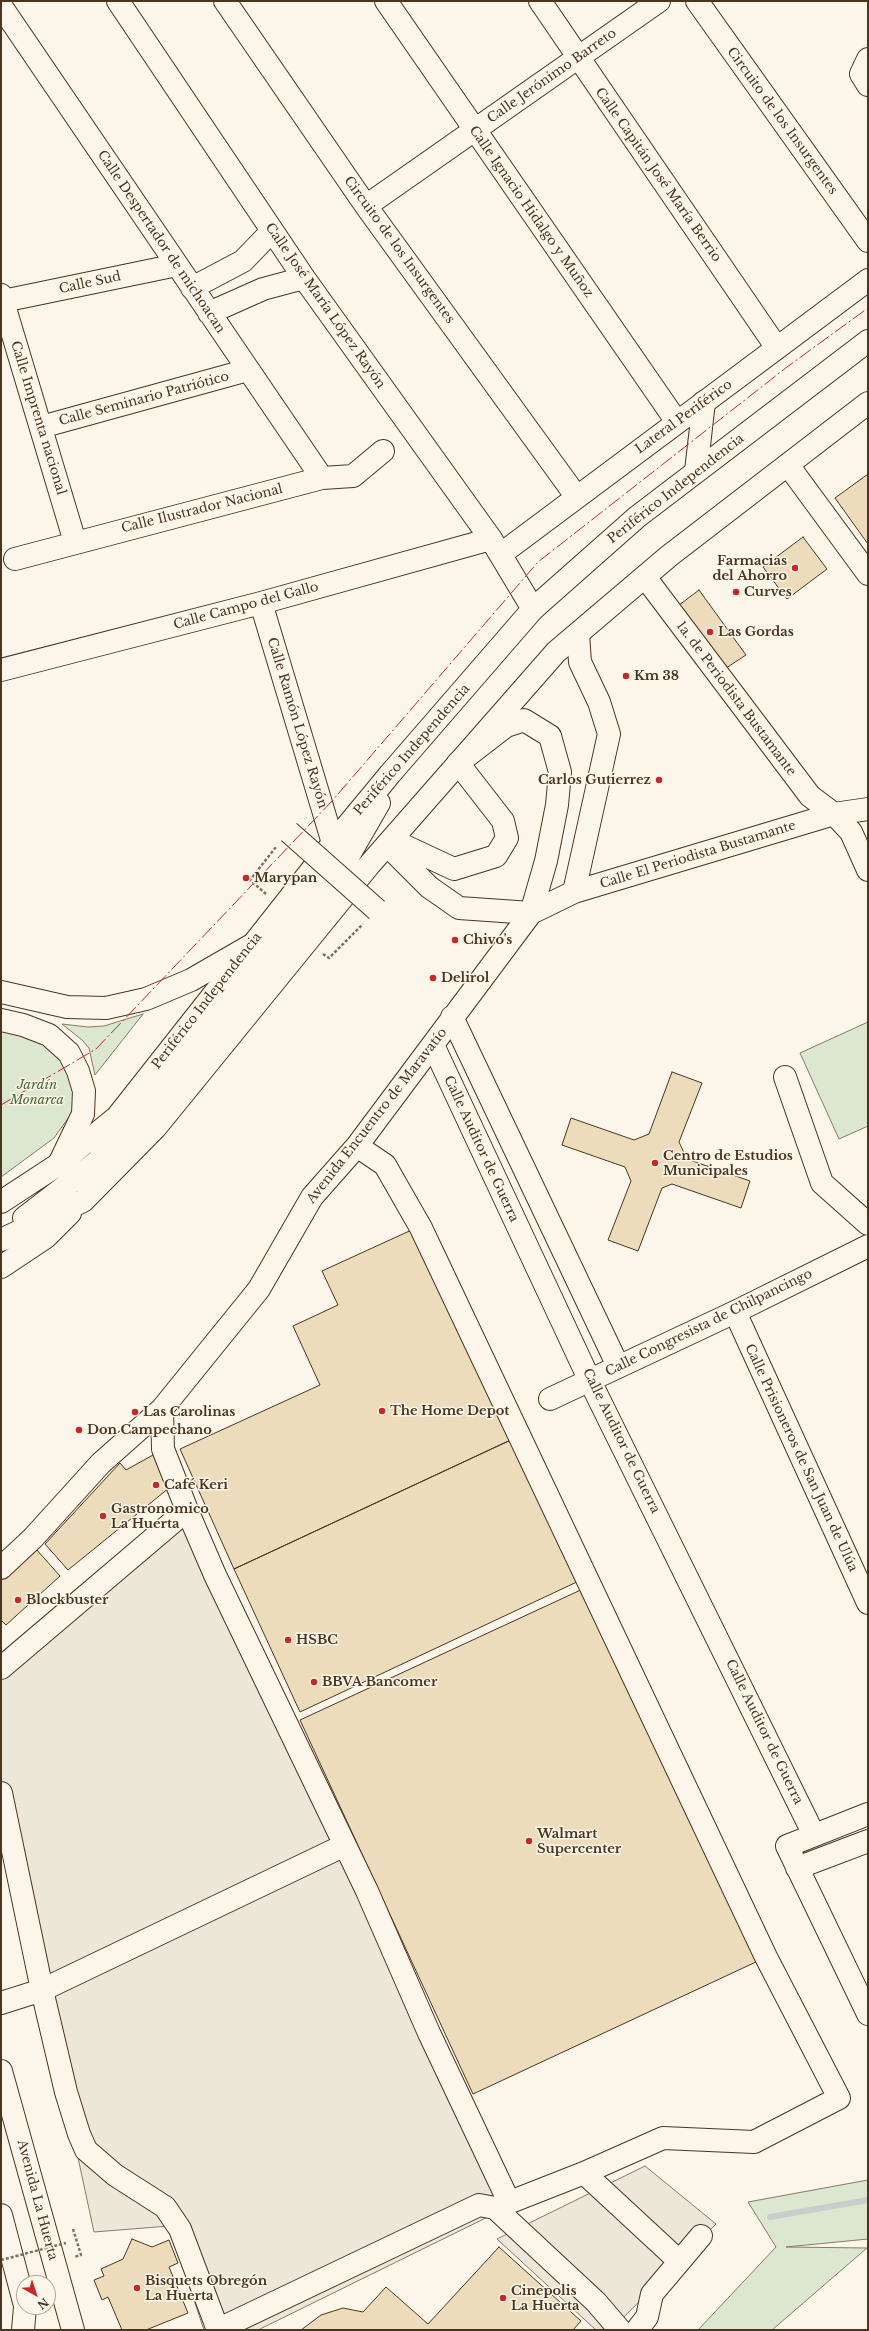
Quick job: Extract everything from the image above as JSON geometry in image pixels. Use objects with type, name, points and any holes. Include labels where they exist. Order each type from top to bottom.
[{"type":"main road","name":"Calle José María López Rayón","points":[[118,1],[304,278],[496,546],[533,609]]},
{"type":"main road","name":"Circuito de los Insurgentes","points":[[225,1],[366,206],[576,496]]},
{"type":"main road","name":"Calle Ignacio Hidalgo y Muñoz","points":[[386,1],[677,422]]},
{"type":"main road","name":"Calle Capitán José María Berrio","points":[[540,1],[777,348]]},
{"type":"main road","name":"Calle Jerónimo Barreto","points":[[366,206],[659,1]]},
{"type":"main road","name":"Circuito de los Insurgentes","points":[[696,1],[868,241]]},
{"type":"main road","name":"Calle Despertador de michoacan","points":[[1,6],[322,478]]},
{"type":"main road","points":[[868,59],[861,74],[868,84]]},
{"type":"main road","points":[[192,288],[243,261],[272,231]]},
{"type":"main road","points":[[243,261],[263,289]]},
{"type":"main road","name":"Calle Sud","points":[[2,298],[177,265]]},
{"type":"main road","points":[[209,313],[263,289],[304,278]]},
{"type":"main road","name":"Lateral Periférico","points":[[496,546],[576,496],[868,280]]},
{"type":"main road","name":"Calle Imprenta nacional","points":[[2,298],[75,542]]},
{"type":"main road","name":"Periférico Independencia","points":[[1,1202],[59,1164],[117,1117],[250,946],[333,843],[390,774],[533,609],[637,517],[868,341]]},
{"type":"main road","name":"Calle Seminario Patriótico","points":[[40,427],[248,370]]},
{"type":"main road","points":[[696,472],[704,402]]},
{"type":"main road","points":[[1,1267],[46,1237],[156,1128],[389,842],[556,652],[669,556],[868,403]]},
{"type":"main road","name":"Calle Ilustrador Nacional","points":[[15,559],[322,478],[353,476],[383,451]]},
{"type":"main road","points":[[788,465],[868,574]]},
{"type":"main road","name":"Calle Campo del Gallo","points":[[1,670],[261,603],[496,546]]},
{"type":"main road","name":"1a. de Periodista Bustamante","points":[[645,577],[810,796],[834,814],[851,832],[868,870]]},
{"type":"main road","name":"Calle Ramón López Rayón","points":[[261,603],[333,843]]},
{"type":"main road","points":[[574,892],[609,734],[599,702],[580,662],[578,634]]},
{"type":"main road","points":[[389,842],[414,874],[459,908],[531,913],[546,861],[557,805],[560,772],[550,736],[524,720],[506,726],[458,764]]},
{"type":"main road","points":[[389,842],[454,868],[496,856],[507,838],[503,821],[458,764]]},
{"type":"main road","points":[[1,1236],[97,1162],[154,1098],[345,862],[388,785],[390,774]]},
{"type":"main road","name":"Calle El Periodista Bustamante","points":[[531,913],[574,892],[834,814],[868,809]]},
{"type":"main road","points":[[289,832],[377,910]]},
{"type":"main road","name":"Avenida Encuentro de Maravatío","points":[[1,1568],[33,1538],[101,1463],[162,1409],[259,1289],[312,1197],[357,1146],[531,913]]},
{"type":"main road","points":[[1,992],[67,1007],[106,1008],[146,999],[191,980],[250,946]]},
{"type":"main road","points":[[452,1017],[618,1366]]},
{"type":"main road","points":[[1,1020],[23,1024],[49,1036],[69,1053],[78,1071],[84,1091],[83,1114],[59,1164]]},
{"type":"main road","name":"Calle Auditor de Guerra","points":[[433,1046],[590,1381],[814,1835]]},
{"type":"main road","points":[[785,1077],[822,1183],[868,1224]]},
{"type":"main road","points":[[1,1793],[42,1990],[66,2092],[86,2150],[115,2175],[165,2207],[180,2229],[218,2330],[479,2205],[502,2205],[584,2174],[663,2138],[754,2142],[839,2098],[766,1957],[421,1228],[385,1164],[357,1146]]},
{"type":"main road","points":[[1,1240],[83,1201]]},
{"type":"main road","name":"Calle Congresista de Chilpancingo","points":[[550,1399],[735,1312],[868,1247]]},
{"type":"main road","name":"Calle Prisioneros de San Juan de Ulúa","points":[[735,1312],[868,1604]]},
{"type":"main road","points":[[162,1409],[163,1449],[187,1510],[215,1575],[345,1845],[429,2034],[502,2205],[596,2302],[620,2330]]},
{"type":"main road","points":[[1,1668],[187,1510]]},
{"type":"main road","points":[[868,1814],[788,1846],[797,1868],[868,2014]]},
{"type":"main road","points":[[797,1868],[868,1841]]},
{"type":"main road","points":[[1,2003],[42,1990],[345,1845]]},
{"type":"main road","name":"Avenida La Huerta","points":[[1,2071],[72,2330]]},
{"type":"main road","points":[[584,2174],[679,2261]]},
{"type":"main road","points":[[1,2215],[17,2275]]},
{"type":"main road","points":[[637,2330],[647,2317],[652,2294],[700,2236]]},
{"type":"main road","points":[[23,2330],[24,2315]]},
{"type":"path","points":[[281,908],[250,880],[289,832]]},
{"type":"path","points":[[306,943],[329,958],[377,910]]},
{"type":"path","points":[[71,2258],[81,2255],[73,2230]]},
{"type":"path","points":[[1,2260],[66,2243],[68,2250]]},
{"type":"green space","points":[[143,1014],[95,1075],[89,1048],[82,1040],[62,1024],[88,1027],[104,1026]]},
{"type":"green space","points":[[868,1022],[868,1126],[839,1139],[800,1053]]},
{"type":"green space","name":"Jardín Monarca","points":[[1,1031],[17,1034],[44,1044],[62,1059],[75,1091],[74,1110],[54,1138],[1,1177]]},
{"type":"green space","points":[[868,2180],[868,2239],[786,2247],[867,2248],[772,2330],[698,2330],[776,2247],[748,2202]]},
{"type":"shaded area","points":[[177,1507],[504,2209],[258,2330],[204,2330],[169,2226],[94,2232],[1,1800],[1,1660]]},
{"type":"shaded area","points":[[645,2166],[716,2224],[611,2330],[596,2330],[497,2239]]},
{"type":"building","points":[[868,474],[868,544],[835,498]]},
{"type":"building","name":"Farmacias del Ahorro","points":[[803,537],[827,569],[787,599],[763,567]]},
{"type":"building","name":"Las Gordas","points":[[699,590],[746,655],[717,674],[674,609]]},
{"type":"building","name":"Centro de Estudios Municipales","points":[[672,1072],[702,1083],[679,1142],[687,1159],[750,1181],[741,1208],[672,1184],[662,1188],[638,1251],[608,1240],[631,1181],[625,1167],[562,1145],[571,1118],[634,1140],[649,1134]]},
{"type":"building","name":"The Home Depot","points":[[416,1228],[515,1438],[234,1569],[180,1449],[320,1385],[293,1326],[338,1305],[322,1271]]},
{"type":"building","points":[[515,1438],[581,1580],[300,1712],[234,1569]]},
{"type":"building","name":"Gastronomico La Huerta","points":[[153,1455],[169,1488],[68,1570],[45,1544],[120,1463],[126,1470]]},
{"type":"building","name":"Blockbuster","points":[[36,1549],[60,1576],[6,1625],[1,1620],[1,1580]]},
{"type":"building","name":"Walmart Supercenter","points":[[585,1588],[758,1961],[473,2094],[300,1720]]},
{"type":"building","name":"Bisquets Obregón La Huerta","points":[[132,2239],[152,2247],[169,2240],[178,2263],[169,2267],[188,2313],[146,2330],[122,2330],[108,2297],[102,2300],[94,2280],[104,2276],[101,2269],[123,2259]]},
{"type":"building","name":"Cinepolis La Huerta","points":[[499,2247],[581,2321],[573,2330],[301,2330],[321,2315],[343,2308],[363,2312],[386,2287],[428,2324]]},
{"type":"waterway","points":[[770,2217],[868,2200]]},
{"type":"power","points":[[1,1105],[96,1049],[332,801],[538,562],[787,367],[868,308]]},
{"type":"place","name":"Farmacias del Ahorro","points":[[795,568]]},
{"type":"place","name":"Curves","points":[[736,592]]},
{"type":"place","name":"Las Gordas","points":[[710,632]]},
{"type":"place","name":"Km 38","points":[[626,676]]},
{"type":"place","name":"Carlos Gutierrez","points":[[659,780]]},
{"type":"place","name":"Marypan","points":[[246,878]]},
{"type":"place","name":"Chivo's","points":[[455,940]]},
{"type":"place","name":"Delirol","points":[[433,978]]},
{"type":"place","name":"Centro de Estudios Municipales","points":[[655,1163]]},
{"type":"place","name":"The Home Depot","points":[[382,1411]]},
{"type":"place","name":"Las Carolinas","points":[[135,1412]]},
{"type":"place","name":"Don Campechano","points":[[79,1430]]},
{"type":"place","name":"Café Keri","points":[[156,1485]]},
{"type":"place","name":"Gastronomico La Huerta","points":[[103,1516]]},
{"type":"place","name":"Blockbuster","points":[[18,1600]]},
{"type":"place","name":"HSBC","points":[[288,1640]]},
{"type":"place","name":"BBVA Bancomer","points":[[314,1682]]},
{"type":"place","name":"Walmart Supercenter","points":[[529,1841]]},
{"type":"place","name":"Bisquets Obregón La Huerta","points":[[137,2288]]},
{"type":"place","name":"Cinepolis La Huerta","points":[[503,2298]]}]
